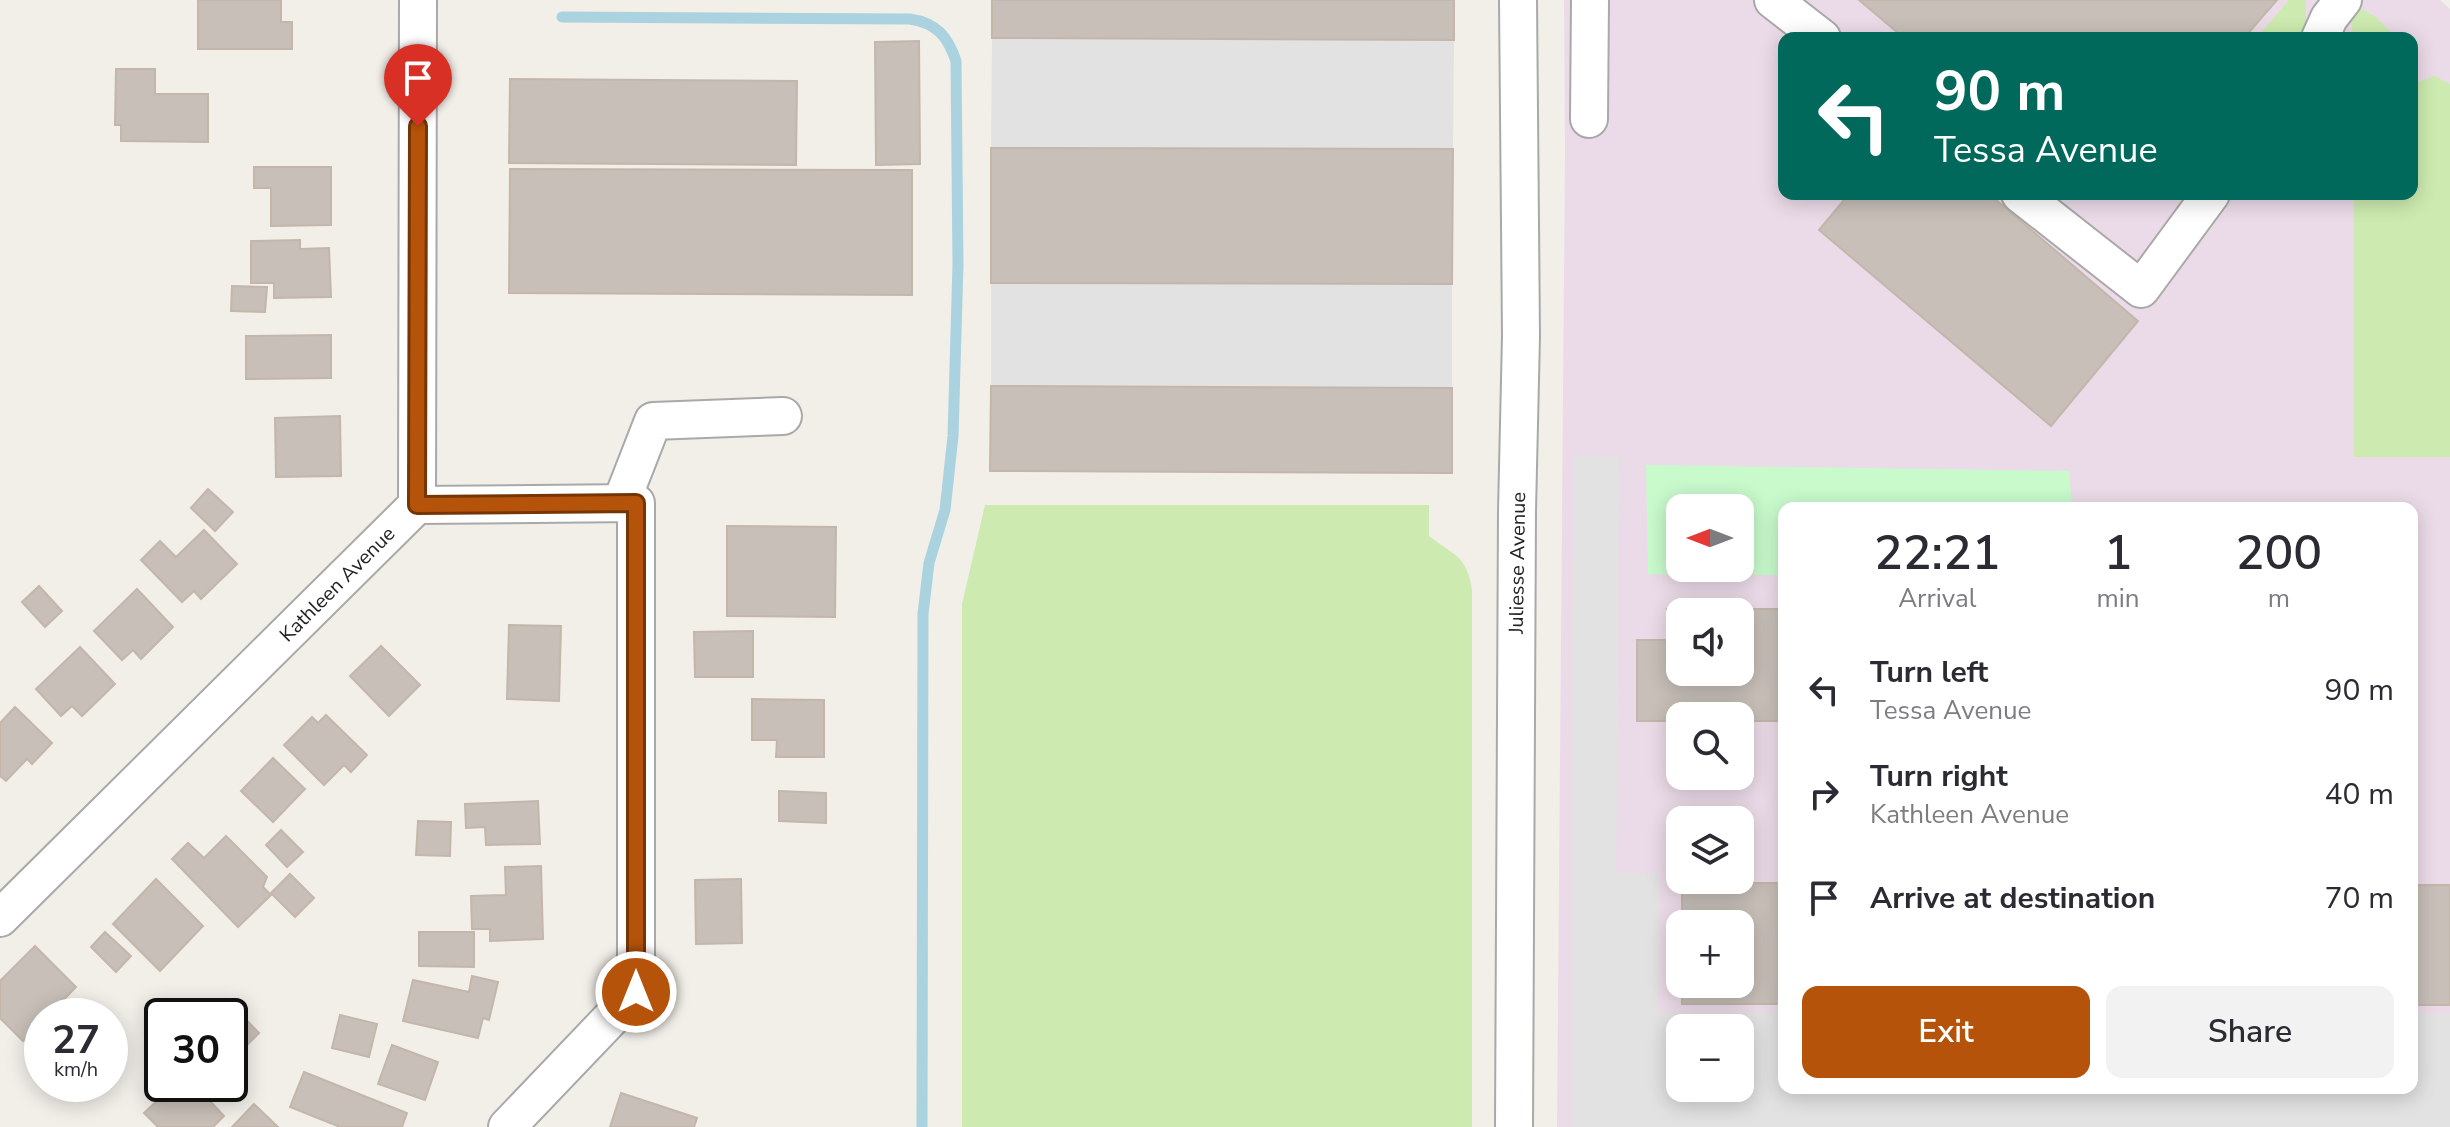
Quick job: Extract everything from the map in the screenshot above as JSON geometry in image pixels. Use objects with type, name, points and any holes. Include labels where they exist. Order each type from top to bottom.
[{"type":"street","points":[[418,0],[417,505],[636,503],[636,992],[507,1127]]},
{"type":"street","name":"Juliesse Avenue","points":[[1514,1127],[1521,336],[1518,0]]},
{"type":"street","points":[[1589,119],[1590,0]]},
{"type":"street","points":[[1773,0],[1814,32]]},
{"type":"street","points":[[2323,32],[2343,0]]},
{"type":"street","points":[[2028,200],[2141,289],[2207,200]]},
{"type":"street","points":[[621,503],[653,421],[783,416]]},
{"type":"street","name":"Kathleen Avenue","points":[[0,918],[417,505]]},
{"type":"shaded area","points":[[1564,0],[2440,0],[2450,9],[2450,1127],[1557,1127]]},
{"type":"shaded area","points":[[992,38],[1454,40],[1453,149],[991,148]]},
{"type":"shaded area","points":[[991,283],[1452,284],[1452,388],[991,386]]},
{"type":"shaded area","points":[[1573,455],[1619,456],[1616,873],[1660,874],[1658,1012],[1778,1012],[1778,1094],[2418,1094],[2418,1014],[2450,1014],[2450,1127],[1571,1127]]},
{"type":"green space","points":[[2289,0],[2306,0],[2306,32],[2261,32]]},
{"type":"green space","points":[[2354,5],[2375,16],[2390,32],[2352,32],[2350,6]]},
{"type":"green space","points":[[2435,76],[2450,84],[2450,457],[2354,457],[2354,200],[2418,200],[2418,82]]},
{"type":"green space","points":[[1646,465],[2069,471],[2072,502],[1778,502],[1778,575],[1754,575],[1754,494],[1666,494],[1666,574],[1648,574]]},
{"type":"green space","points":[[985,505],[1429,505],[1429,536],[1463,563],[1472,590],[1472,1127],[962,1127],[962,604]]},
{"type":"building","points":[[198,0],[281,0],[281,22],[292,22],[292,49],[198,49]]},
{"type":"building","points":[[992,0],[1454,0],[1454,40],[992,38]]},
{"type":"building","points":[[1859,0],[2277,0],[2249,32],[1897,32]]},
{"type":"building","points":[[919,41],[920,164],[876,165],[875,42]]},
{"type":"building","points":[[116,69],[155,69],[155,94],[208,94],[208,142],[121,141],[121,125],[115,125]]},
{"type":"building","points":[[510,79],[797,81],[796,165],[509,163]]},
{"type":"building","points":[[991,148],[1453,149],[1452,284],[991,283]]},
{"type":"building","points":[[254,167],[331,167],[331,225],[271,226],[271,188],[254,188]]},
{"type":"building","points":[[510,169],[912,170],[912,295],[509,293]]},
{"type":"building","points":[[1844,200],[1996,200],[2138,321],[2051,426],[1819,230]]},
{"type":"building","points":[[300,240],[300,249],[329,248],[331,297],[274,298],[274,283],[251,283],[251,241]]},
{"type":"building","points":[[232,286],[267,287],[265,312],[231,311]]},
{"type":"building","points":[[331,335],[331,378],[246,379],[246,336]]},
{"type":"building","points":[[991,386],[1452,388],[1452,473],[990,471]]},
{"type":"building","points":[[340,416],[341,476],[276,477],[275,418]]},
{"type":"building","points":[[208,489],[233,512],[215,531],[191,508]]},
{"type":"building","points":[[727,526],[836,527],[835,617],[727,616]]},
{"type":"building","points":[[204,530],[237,564],[201,599],[194,591],[182,602],[141,560],[160,541],[176,557]]},
{"type":"building","points":[[39,586],[62,611],[45,627],[22,602]]},
{"type":"building","points":[[137,589],[173,627],[141,659],[133,650],[122,660],[94,631]]},
{"type":"building","points":[[1754,609],[1778,609],[1778,721],[1754,721],[1754,702],[1666,702],[1666,721],[1637,721],[1637,640],[1666,640],[1666,686],[1754,686]]},
{"type":"building","points":[[509,625],[561,626],[559,701],[507,699]]},
{"type":"building","points":[[753,631],[753,677],[695,677],[694,632]]},
{"type":"building","points":[[381,646],[420,685],[389,716],[350,676]]},
{"type":"building","points":[[80,647],[115,684],[82,716],[72,706],[61,716],[36,689]]},
{"type":"building","points":[[752,699],[824,700],[824,757],[776,757],[777,740],[752,740]]},
{"type":"building","points":[[15,707],[52,743],[32,764],[27,759],[6,781],[0,776],[0,723]]},
{"type":"building","points":[[326,715],[367,755],[351,772],[344,765],[324,785],[284,745],[312,717],[318,723]]},
{"type":"building","points":[[273,758],[305,789],[273,822],[241,791]]},
{"type":"building","points":[[779,791],[826,793],[826,823],[779,821]]},
{"type":"building","points":[[538,801],[540,844],[486,845],[485,827],[466,828],[465,804]]},
{"type":"building","points":[[418,821],[451,822],[450,856],[416,855]]},
{"type":"building","points":[[281,830],[303,852],[287,867],[266,845]]},
{"type":"building","points":[[226,836],[267,877],[263,887],[271,895],[238,927],[172,859],[188,843],[204,858]]},
{"type":"building","points":[[541,866],[543,939],[490,941],[490,929],[472,929],[471,896],[506,895],[505,867]]},
{"type":"building","points":[[290,874],[314,898],[295,917],[271,893]]},
{"type":"building","points":[[156,879],[203,926],[160,971],[113,924]]},
{"type":"building","points":[[741,879],[742,943],[696,944],[695,880]]},
{"type":"building","points":[[1754,883],[1778,883],[1778,1004],[1682,1004],[1682,998],[1754,998],[1754,910],[1682,910],[1682,894],[1754,894]]},
{"type":"building","points":[[2418,885],[2450,885],[2450,1005],[2418,1005]]},
{"type":"building","points":[[105,932],[131,956],[116,972],[91,947]]},
{"type":"building","points":[[419,932],[474,932],[474,967],[419,966]]},
{"type":"building","points":[[35,946],[76,987],[65,998],[24,998],[23,1041],[0,1018],[0,981]]},
{"type":"building","points":[[472,976],[498,982],[489,1020],[483,1018],[478,1038],[403,1021],[413,980],[469,992]]},
{"type":"building","points":[[340,1015],[377,1024],[369,1057],[332,1048]]},
{"type":"building","points":[[248,1022],[259,1033],[248,1044]]},
{"type":"building","points":[[392,1045],[438,1062],[425,1100],[378,1084]]},
{"type":"building","points":[[304,1072],[407,1113],[402,1127],[340,1127],[290,1107]]},
{"type":"building","points":[[621,1093],[697,1118],[694,1127],[610,1127]]},
{"type":"building","points":[[156,1102],[211,1102],[224,1116],[213,1127],[158,1127],[144,1113]]},
{"type":"building","points":[[254,1104],[278,1127],[232,1127]]},
{"type":"waterway","points":[[562,17],[910,19],[940,32],[956,61],[958,264],[953,436],[945,510],[929,563],[923,614],[922,1127]]},
{"type":"route","points":[[418,126],[417,505],[636,503],[636,992]]}]
